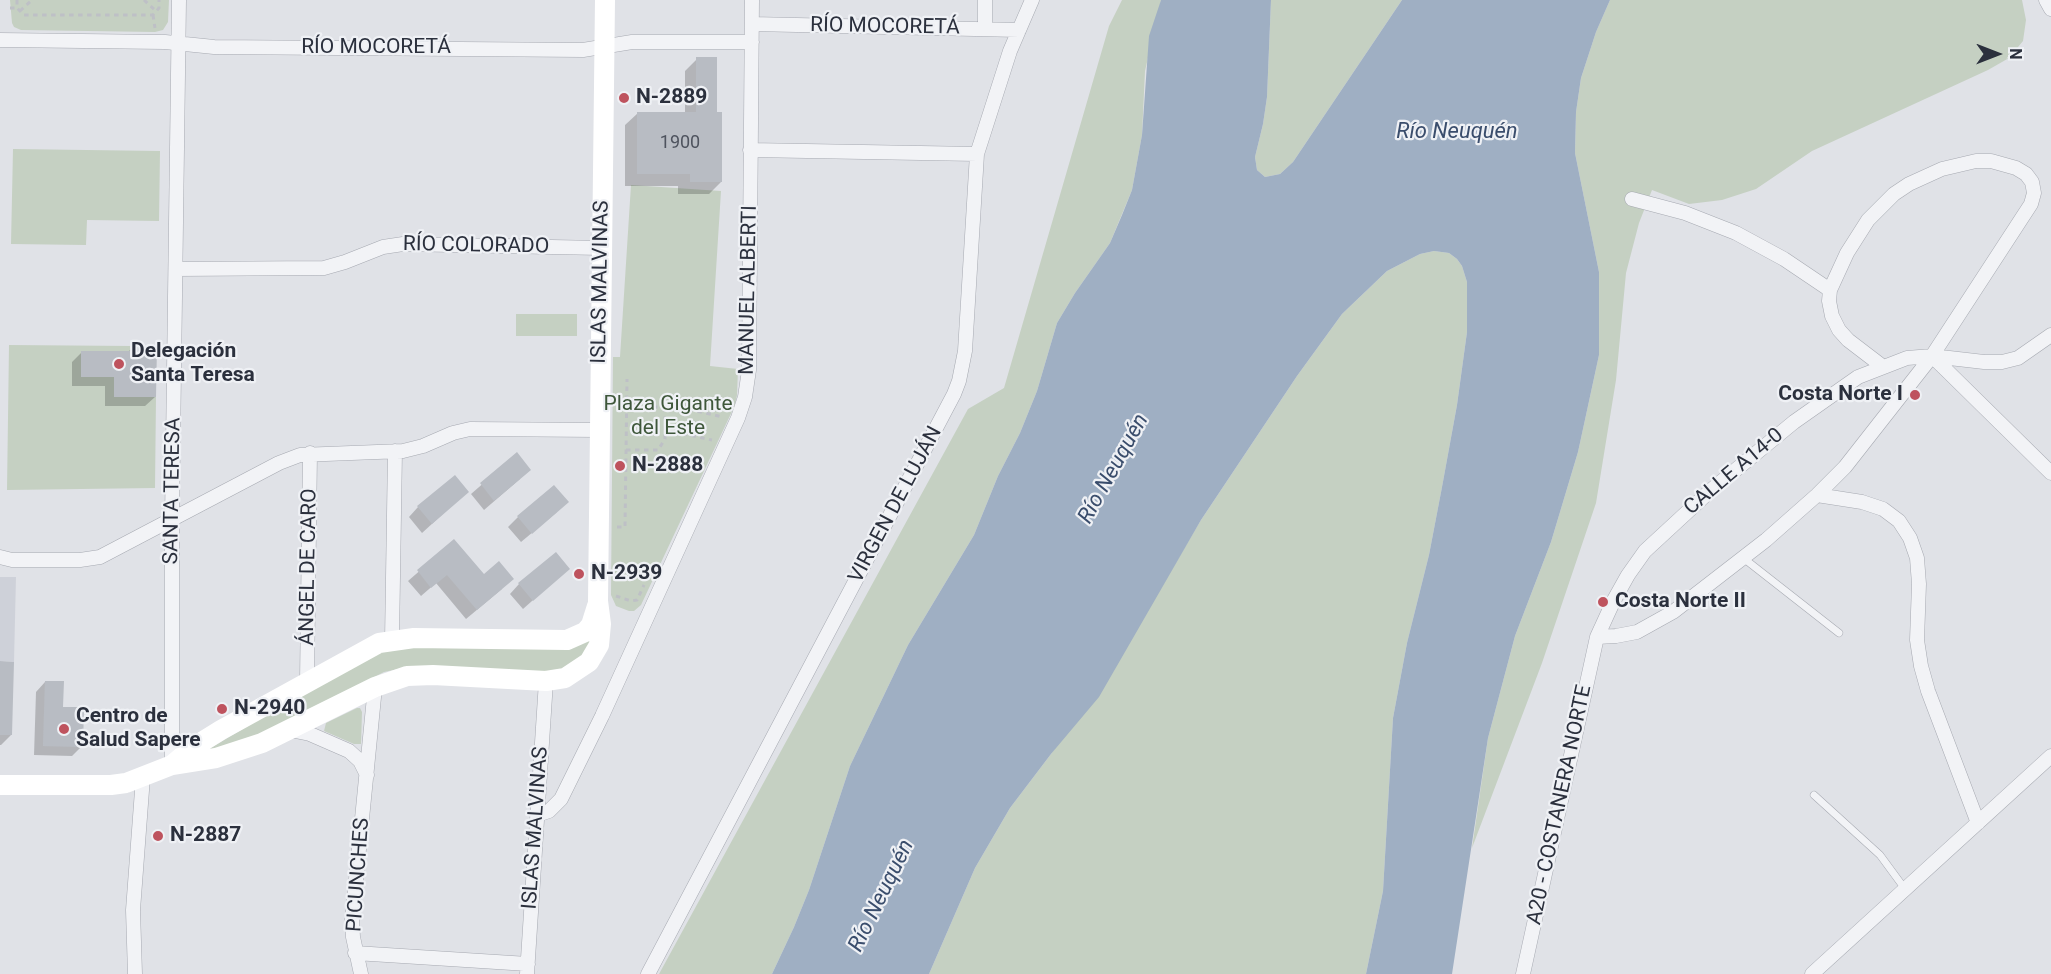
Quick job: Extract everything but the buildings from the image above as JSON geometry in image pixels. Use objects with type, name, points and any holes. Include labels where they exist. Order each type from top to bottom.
[{"type":"main road","name":"ISLAS MALVINAS","points":[[172,765],[216,758],[262,743],[394,679],[419,675],[546,681],[574,674],[595,654],[607,598],[599,430],[605,0]]},
{"type":"main road","points":[[0,786],[126,783],[172,765],[206,739],[368,647],[392,640],[567,640],[577,637],[591,625],[607,598]]},
{"type":"street","name":"SANTA TERESA","points":[[172,765],[172,519],[179,0]]},
{"type":"street","name":"MANUEL ALBERTI","points":[[537,815],[554,807],[564,794],[613,694],[743,404],[749,369],[752,0]]},
{"type":"street","points":[[985,0],[985,29]]},
{"type":"street","name":"VIRGEN DE LUJÁN","points":[[648,974],[954,394],[965,351],[977,154],[1019,30],[1032,0]]},
{"type":"street","points":[[2046,0],[2051,9]]},
{"type":"street","name":"RÍO MOCORETÁ","points":[[752,24],[1019,30]]},
{"type":"street","name":"RÍO MOCORETÁ","points":[[0,40],[179,43],[226,48],[583,50],[632,42],[752,42]]},
{"type":"street","points":[[750,150],[977,154]]},
{"type":"street","points":[[1597,637],[1637,632],[1673,612],[1766,540],[1817,495],[1852,459],[1932,356],[2031,204],[2034,193],[2032,182],[2026,174],[2004,163],[1991,161],[1976,161],[1942,169],[1909,184],[1887,200],[1868,220],[1847,253],[1830,290],[1832,316],[1839,330],[1848,340],[1882,366]]},
{"type":"street","points":[[1632,199],[1685,213],[1736,233],[1784,259],[1830,290]]},
{"type":"street","name":"RÍO COLORADO","points":[[176,269],[324,268],[383,247],[403,244],[601,248]]},
{"type":"street","name":"CALLE A14-0","points":[[1597,637],[1628,575],[1645,551],[1710,491],[1794,422],[1850,382],[1882,366],[1907,358],[1932,356],[2002,362],[2018,358],[2051,335]]},
{"type":"street","points":[[1932,356],[2051,473]]},
{"type":"street","points":[[0,556],[12,560],[94,558],[279,463],[310,453],[413,449],[453,433],[470,429],[599,430]]},
{"type":"street","points":[[392,640],[395,451]]},
{"type":"street","name":"ÁNGEL DE CARO","points":[[308,681],[310,453]]},
{"type":"street","points":[[1817,495],[1862,502],[1883,509],[1899,521],[1910,538],[1917,558],[1919,584],[1917,640],[1921,666],[1928,691],[1978,823]]},
{"type":"street","name":"A20 - COSTANERA NORTE","points":[[1523,974],[1597,637]]},
{"type":"street","name":"ISLAS MALVINAS","points":[[527,969],[546,681]]},
{"type":"street","name":"PICUNCHES","points":[[361,974],[352,920],[375,687]]},
{"type":"street","points":[[290,730],[310,734],[349,751],[360,761],[368,775]]},
{"type":"street","points":[[1812,974],[2051,756]]},
{"type":"street","points":[[135,974],[134,910],[143,777]]},
{"type":"street","points":[[356,953],[527,969]]},
{"type":"lane","points":[[1742,557],[1839,633]]},
{"type":"lane","points":[[1814,795],[1880,855],[1905,889]]},
{"type":"path","points":[[17,0],[18,10]]},
{"type":"path","points":[[18,10],[32,0]]},
{"type":"path","points":[[144,0],[155,13]]},
{"type":"path","points":[[155,32],[155,13],[159,8],[159,0]]},
{"type":"path","points":[[10,8],[24,15],[155,13]]},
{"type":"path","points":[[616,527],[625,527],[627,379]]},
{"type":"path","points":[[626,407],[678,407],[723,417]]},
{"type":"path","points":[[626,450],[658,450],[665,439],[665,407]]},
{"type":"path","points":[[665,430],[712,440]]},
{"type":"path","points":[[607,598],[631,601]]},
{"type":"shaded area","points":[[0,577],[16,577],[14,662],[0,661]]},
{"type":"green space","points":[[10,0],[169,0],[168,22],[163,30],[155,32],[21,30],[14,27],[12,23]]},
{"type":"green space","points":[[1122,0],[1161,0],[1145,71],[1142,135],[1132,190],[1110,243],[1057,323],[1037,391],[974,535],[908,645],[850,766],[809,890],[772,974],[659,974],[968,409],[1004,388],[1109,26]]},
{"type":"green space","points":[[1271,0],[1402,0],[1293,162],[1280,174],[1265,177],[1257,170],[1255,157],[1267,97]]},
{"type":"green space","points":[[1610,0],[2022,0],[2026,20],[2023,41],[2009,58],[1988,70],[1812,151],[1756,189],[1722,200],[1689,204],[1652,190],[1639,223],[1626,273],[1616,380],[1596,503],[1542,663],[1472,848],[1488,738],[1515,636],[1551,542],[1578,452],[1599,355],[1599,272],[1575,153],[1576,112],[1581,78],[1596,32]]},
{"type":"green space","points":[[13,149],[160,151],[159,221],[87,220],[86,245],[11,244]]},
{"type":"green space","name":"Plaza Gigante del Este","points":[[631,185],[721,191],[710,366],[738,369],[735,405],[641,605],[634,611],[616,606],[611,595],[613,357],[620,357]]},
{"type":"green space","points":[[1434,251],[1449,253],[1462,266],[1467,282],[1467,332],[1457,405],[1429,555],[1407,643],[1393,718],[1383,891],[1366,974],[929,974],[975,868],[1010,808],[1051,754],[1151,604],[1201,520],[1297,376],[1342,314],[1387,271],[1420,254]]},
{"type":"green space","points":[[516,314],[577,314],[577,336],[516,336]]},
{"type":"green space","points":[[9,345],[133,346],[133,351],[81,351],[81,377],[114,377],[114,397],[156,397],[155,488],[7,490]]},
{"type":"green space","points":[[592,638],[582,658],[553,673],[403,668],[384,672],[273,729],[194,758],[365,656],[386,648]]},
{"type":"green space","points":[[360,708],[362,712],[361,744],[354,744],[324,731],[326,723]]},
{"type":"water","name":"Río Neuquén","points":[[1161,0],[1271,0],[1267,97],[1255,157],[1257,170],[1265,177],[1280,174],[1293,162],[1402,0],[1610,0],[1596,32],[1581,78],[1576,112],[1575,153],[1599,272],[1599,355],[1578,452],[1551,542],[1515,636],[1488,738],[1452,974],[1366,974],[1383,891],[1393,718],[1407,643],[1429,555],[1457,405],[1467,332],[1467,282],[1462,266],[1449,253],[1434,251],[1420,254],[1387,271],[1342,314],[1297,376],[1201,520],[1099,697],[1010,808],[975,868],[929,974],[772,974],[809,890],[850,766],[908,645],[974,535],[1037,391],[1057,323],[1110,243],[1132,190],[1142,135],[1149,36]]},
{"type":"place","name":"N-2889","points":[[624,98]]},
{"type":"place","name":"Delegación Santa Teresa","points":[[119,364]]},
{"type":"place","name":"Costa Norte I","points":[[1915,395]]},
{"type":"place","name":"N-2888","points":[[620,466]]},
{"type":"place","name":"N-2939","points":[[579,574]]},
{"type":"place","name":"Costa Norte II","points":[[1603,602]]},
{"type":"place","name":"N-2940","points":[[222,709]]},
{"type":"place","name":"Centro de Salud Sapere","points":[[64,729]]},
{"type":"place","name":"N-2887","points":[[158,836]]}]
